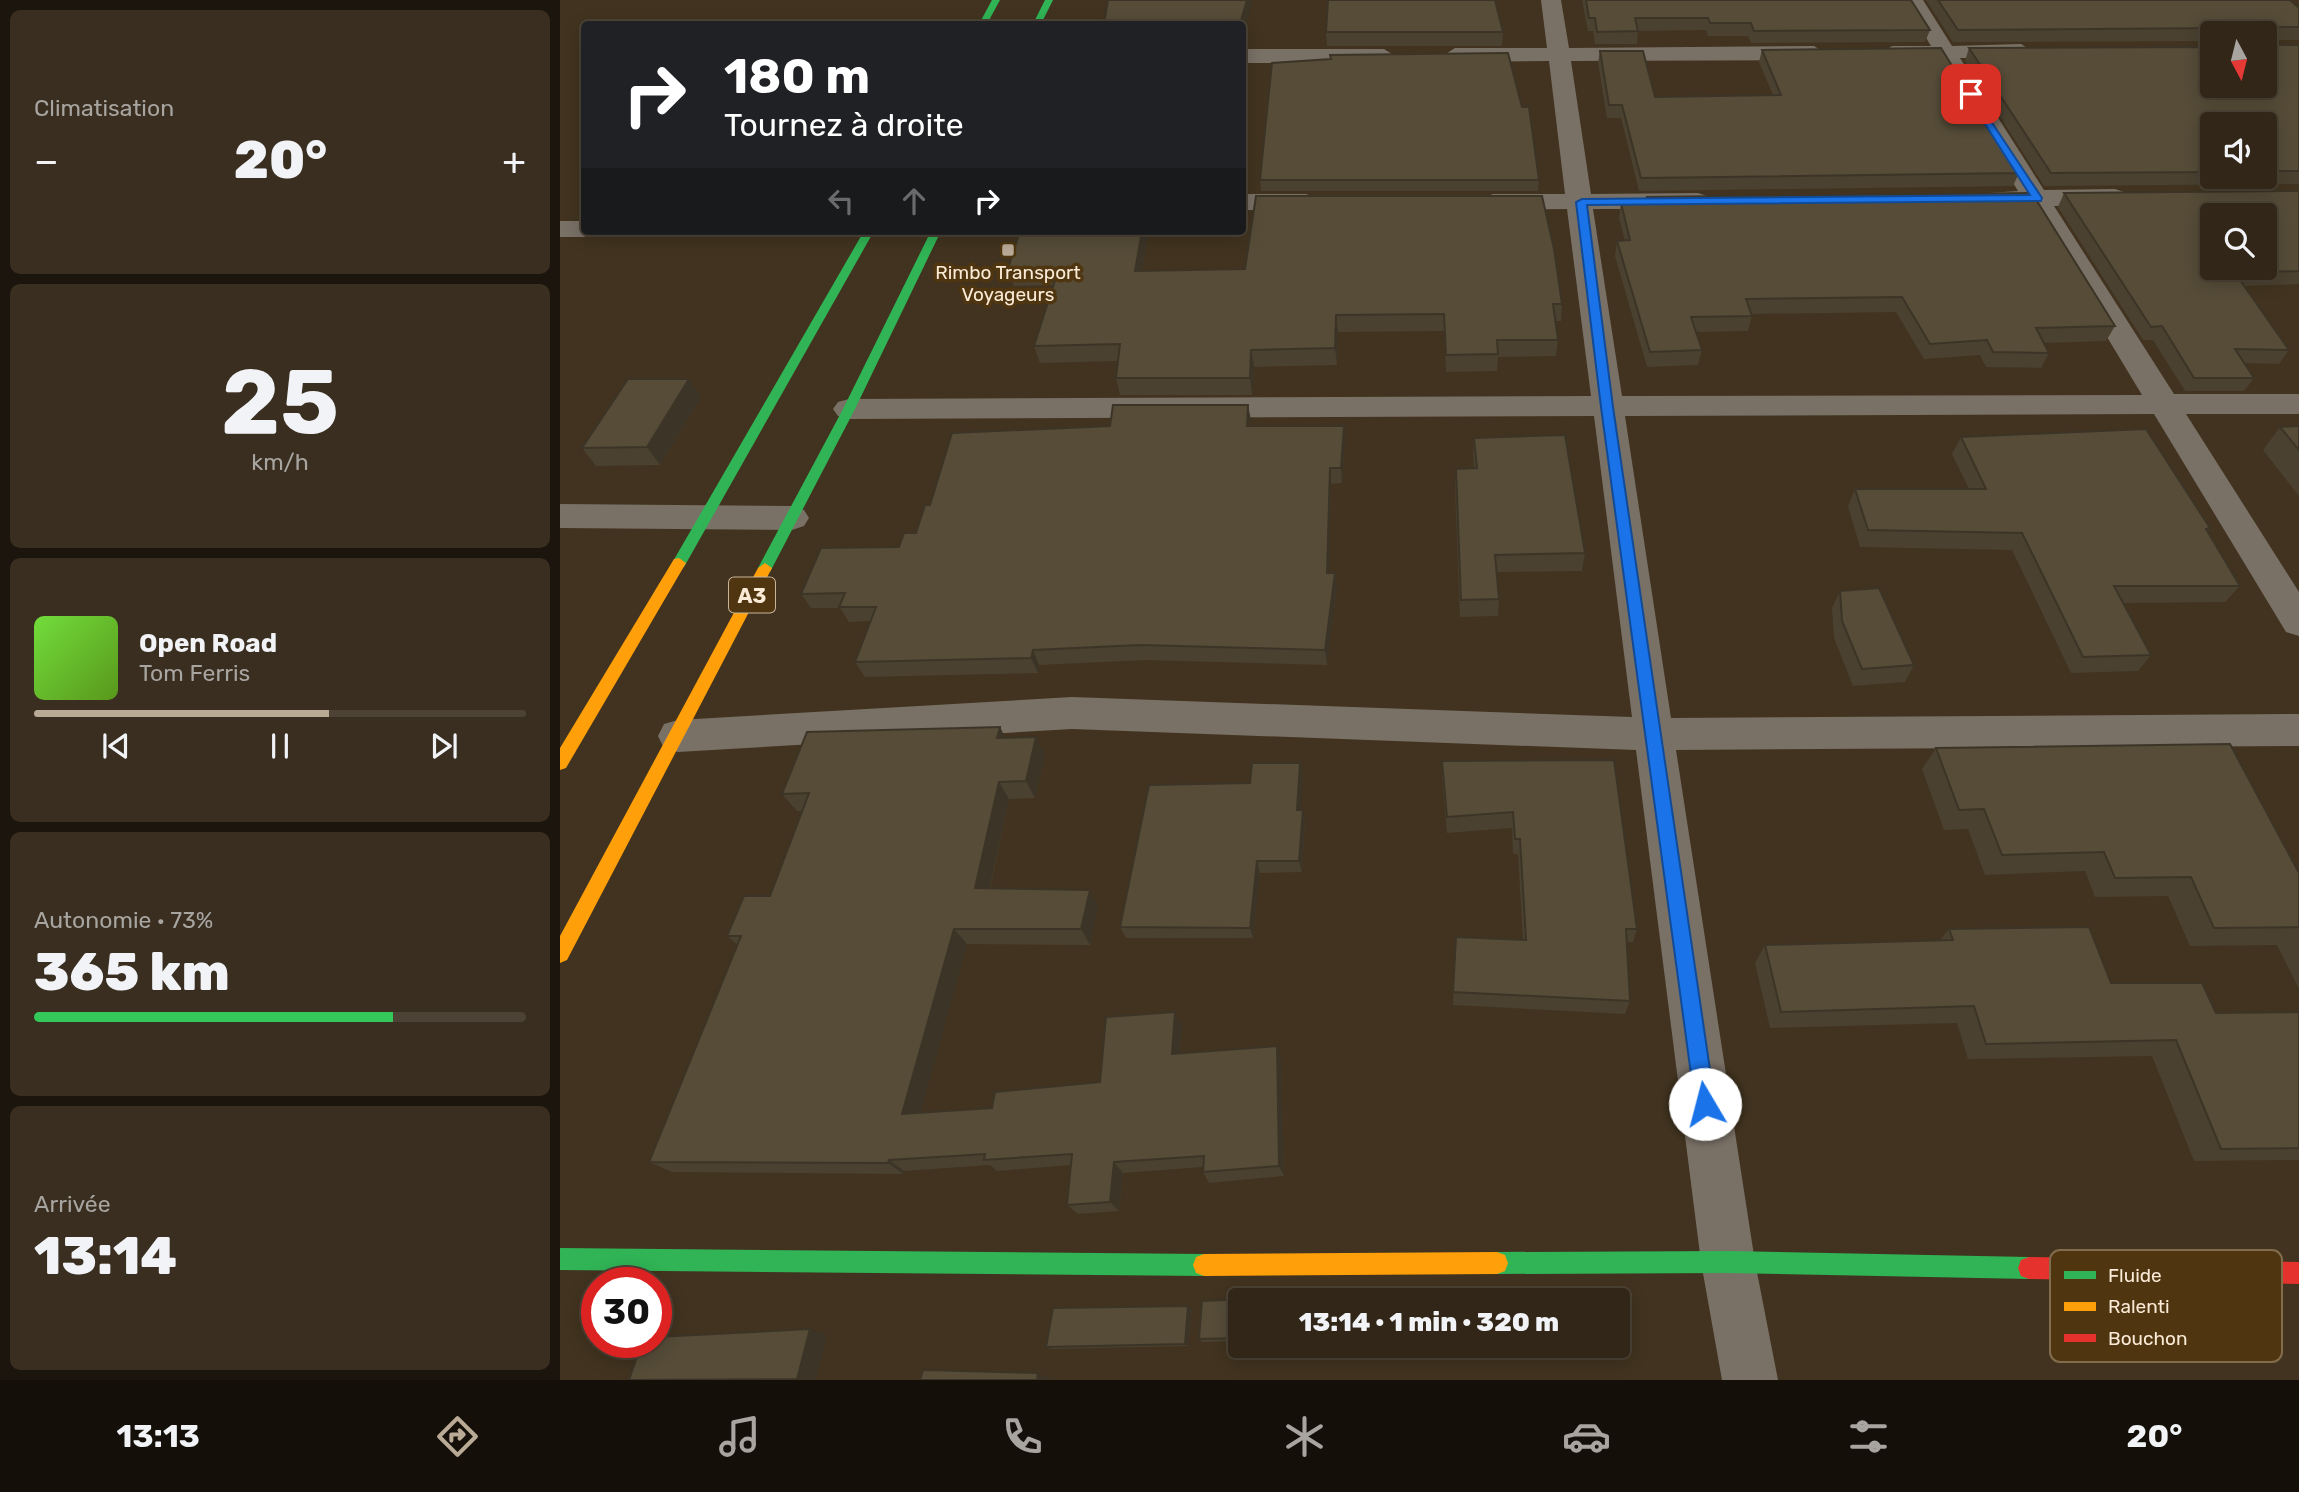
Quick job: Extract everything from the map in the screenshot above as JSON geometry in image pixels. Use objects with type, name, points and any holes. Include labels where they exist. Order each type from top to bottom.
[{"type":"main road","points":[[985,21],[996,0]]},
{"type":"main road","points":[[1038,21],[1049,0]]},
{"type":"main road","points":[[560,763],[706,518],[867,235]]},
{"type":"main road","name":"A3","points":[[560,954],[792,519],[934,235]]},
{"type":"main road","points":[[560,1259],[1090,1266],[1728,1262],[2050,1268]]},
{"type":"street","points":[[1551,0],[1582,202],[1652,734],[1728,1262],[1750,1380]]},
{"type":"street","points":[[1913,0],[2299,622]]},
{"type":"street","points":[[1876,53],[2038,51]]},
{"type":"street","points":[[1436,55],[1835,53]]},
{"type":"street","points":[[1246,56],[1408,56]]},
{"type":"street","points":[[1954,199],[2134,197]]},
{"type":"street","points":[[1473,202],[1720,201]]},
{"type":"street","points":[[1246,202],[1338,202]]},
{"type":"street","points":[[560,229],[581,229]]},
{"type":"street","points":[[849,409],[2299,404]]},
{"type":"street","points":[[560,516],[792,519]]},
{"type":"street","points":[[678,736],[1072,713],[1652,734],[2299,730]]},
{"type":"building","points":[[1108,0],[1247,0],[1241,21],[1104,21]]},
{"type":"building","points":[[1328,0],[1495,0],[1503,32],[1326,32]]},
{"type":"building","points":[[1586,0],[1911,0],[1930,30],[1754,31],[1751,23],[1710,23],[1708,18],[1635,18],[1638,31],[1597,32],[1595,18],[1589,18]]},
{"type":"building","points":[[1938,0],[2290,0],[2299,8],[2299,27],[2277,27],[2277,21],[2200,21],[2200,28],[1958,30]]},
{"type":"building","points":[[2277,45],[2299,45],[2299,171],[2277,171],[2277,112],[2200,112],[2200,172],[2051,173],[1969,48],[2200,47],[2200,98],[2277,98]]},
{"type":"building","points":[[1941,48],[2019,173],[1641,178],[1622,105],[1609,105],[1600,51],[1643,51],[1655,97],[1781,95],[1762,50]]},
{"type":"building","points":[[1508,53],[1522,107],[1529,107],[1539,180],[1260,180],[1272,63],[1331,59],[1330,55]]},
{"type":"building","points":[[2299,191],[2299,271],[2277,272],[2277,203],[2200,203],[2200,280],[2240,280],[2289,350],[2235,349],[2254,378],[2194,378],[2162,326],[2151,327],[2064,193]]},
{"type":"building","points":[[2032,193],[2115,326],[2036,328],[2049,353],[1993,352],[1987,340],[1930,344],[1902,297],[1746,299],[1752,316],[1691,317],[1702,350],[1650,352],[1617,241],[1630,240],[1621,203],[1648,203],[1647,197]]},
{"type":"building","points":[[1256,196],[1542,196],[1554,249],[1562,304],[1553,304],[1558,340],[1497,340],[1498,354],[1446,355],[1444,314],[1336,315],[1335,348],[1251,350],[1250,378],[1116,378],[1120,344],[1034,346],[1059,268],[1008,269],[1019,235],[1141,235],[1135,271],[1245,269]]},
{"type":"building","points":[[628,379],[689,379],[647,447],[582,448]]},
{"type":"building","points":[[1113,405],[1248,405],[1247,426],[1344,426],[1341,468],[1330,468],[1327,573],[1335,573],[1325,650],[1140,645],[1033,650],[1031,658],[855,662],[876,607],[839,607],[845,593],[801,594],[821,548],[899,547],[904,533],[916,533],[925,505],[930,505],[952,433],[1110,426]]},
{"type":"building","points":[[2299,426],[2299,450],[2280,427]]},
{"type":"building","points":[[2146,429],[2210,528],[2206,529],[2240,586],[2114,586],[2151,655],[2083,657],[2022,533],[1868,530],[1855,489],[1986,489],[1961,437]]},
{"type":"building","points":[[1565,435],[1585,553],[1495,555],[1499,599],[1461,600],[1456,469],[1477,468],[1474,438]]},
{"type":"building","points":[[1879,588],[1914,665],[1862,669],[1842,621],[1840,591]]},
{"type":"building","points":[[1000,727],[997,738],[1036,737],[1026,781],[999,782],[975,888],[1090,890],[1081,929],[954,929],[902,1114],[992,1108],[995,1092],[1100,1082],[1106,1017],[1175,1012],[1172,1054],[1277,1046],[1279,1166],[1203,1172],[1204,1156],[1114,1162],[1110,1202],[1067,1205],[1072,1154],[984,1160],[985,1154],[889,1160],[888,1163],[649,1162],[741,936],[727,936],[744,896],[770,896],[809,793],[782,794],[807,732]]},
{"type":"building","points":[[2230,744],[2299,873],[2299,927],[2214,928],[2191,877],[2115,878],[2104,852],[2002,855],[1984,809],[1959,810],[1936,748]]},
{"type":"building","points":[[1614,760],[1637,929],[1626,929],[1630,1001],[1453,992],[1456,937],[1526,940],[1520,839],[1515,839],[1513,812],[1447,817],[1442,761]]},
{"type":"building","points":[[1252,763],[1300,763],[1297,810],[1303,810],[1299,861],[1257,861],[1250,928],[1120,927],[1149,785],[1250,783]]},
{"type":"building","points":[[2089,927],[2111,983],[2202,983],[2216,1013],[2299,1012],[2299,1148],[2221,1149],[2176,1040],[1986,1044],[1974,1006],[1781,1012],[1765,945],[1953,940],[1949,929]]},
{"type":"building","points":[[1228,1300],[1228,1338],[1199,1339],[1202,1301]]},
{"type":"building","points":[[1188,1306],[1185,1344],[1046,1347],[1053,1308]]},
{"type":"building","points":[[810,1329],[797,1379],[629,1380],[637,1358],[672,1358],[672,1336]]},
{"type":"building","points":[[923,1370],[1038,1373],[1037,1380],[920,1380]]},
{"type":"traffic: fast","points":[[985,21],[996,0]]},
{"type":"traffic: fast","points":[[1038,21],[1049,0]]},
{"type":"traffic: fast","points":[[679,563],[867,235]]},
{"type":"traffic: fast","points":[[765,568],[849,409],[934,235]]},
{"type":"traffic: fast","points":[[560,1259],[1204,1265]]},
{"type":"traffic: fast","points":[[1497,1263],[1728,1262],[2029,1268]]},
{"type":"traffic: slow","points":[[560,763],[679,563]]},
{"type":"traffic: slow","points":[[560,954],[765,568]]},
{"type":"traffic: slow","points":[[1204,1265],[1497,1263]]},
{"type":"traffic: jam","points":[[2029,1268],[2050,1268]]},
{"type":"traffic: jam","points":[[2282,1273],[2299,1273]]},
{"type":"place","name":"Rimbo Transport Voyageurs","points":[[1008,250]]},
{"type":"route","points":[[1705,1104],[1607,407],[1582,202],[2037,198],[1971,94]]}]
